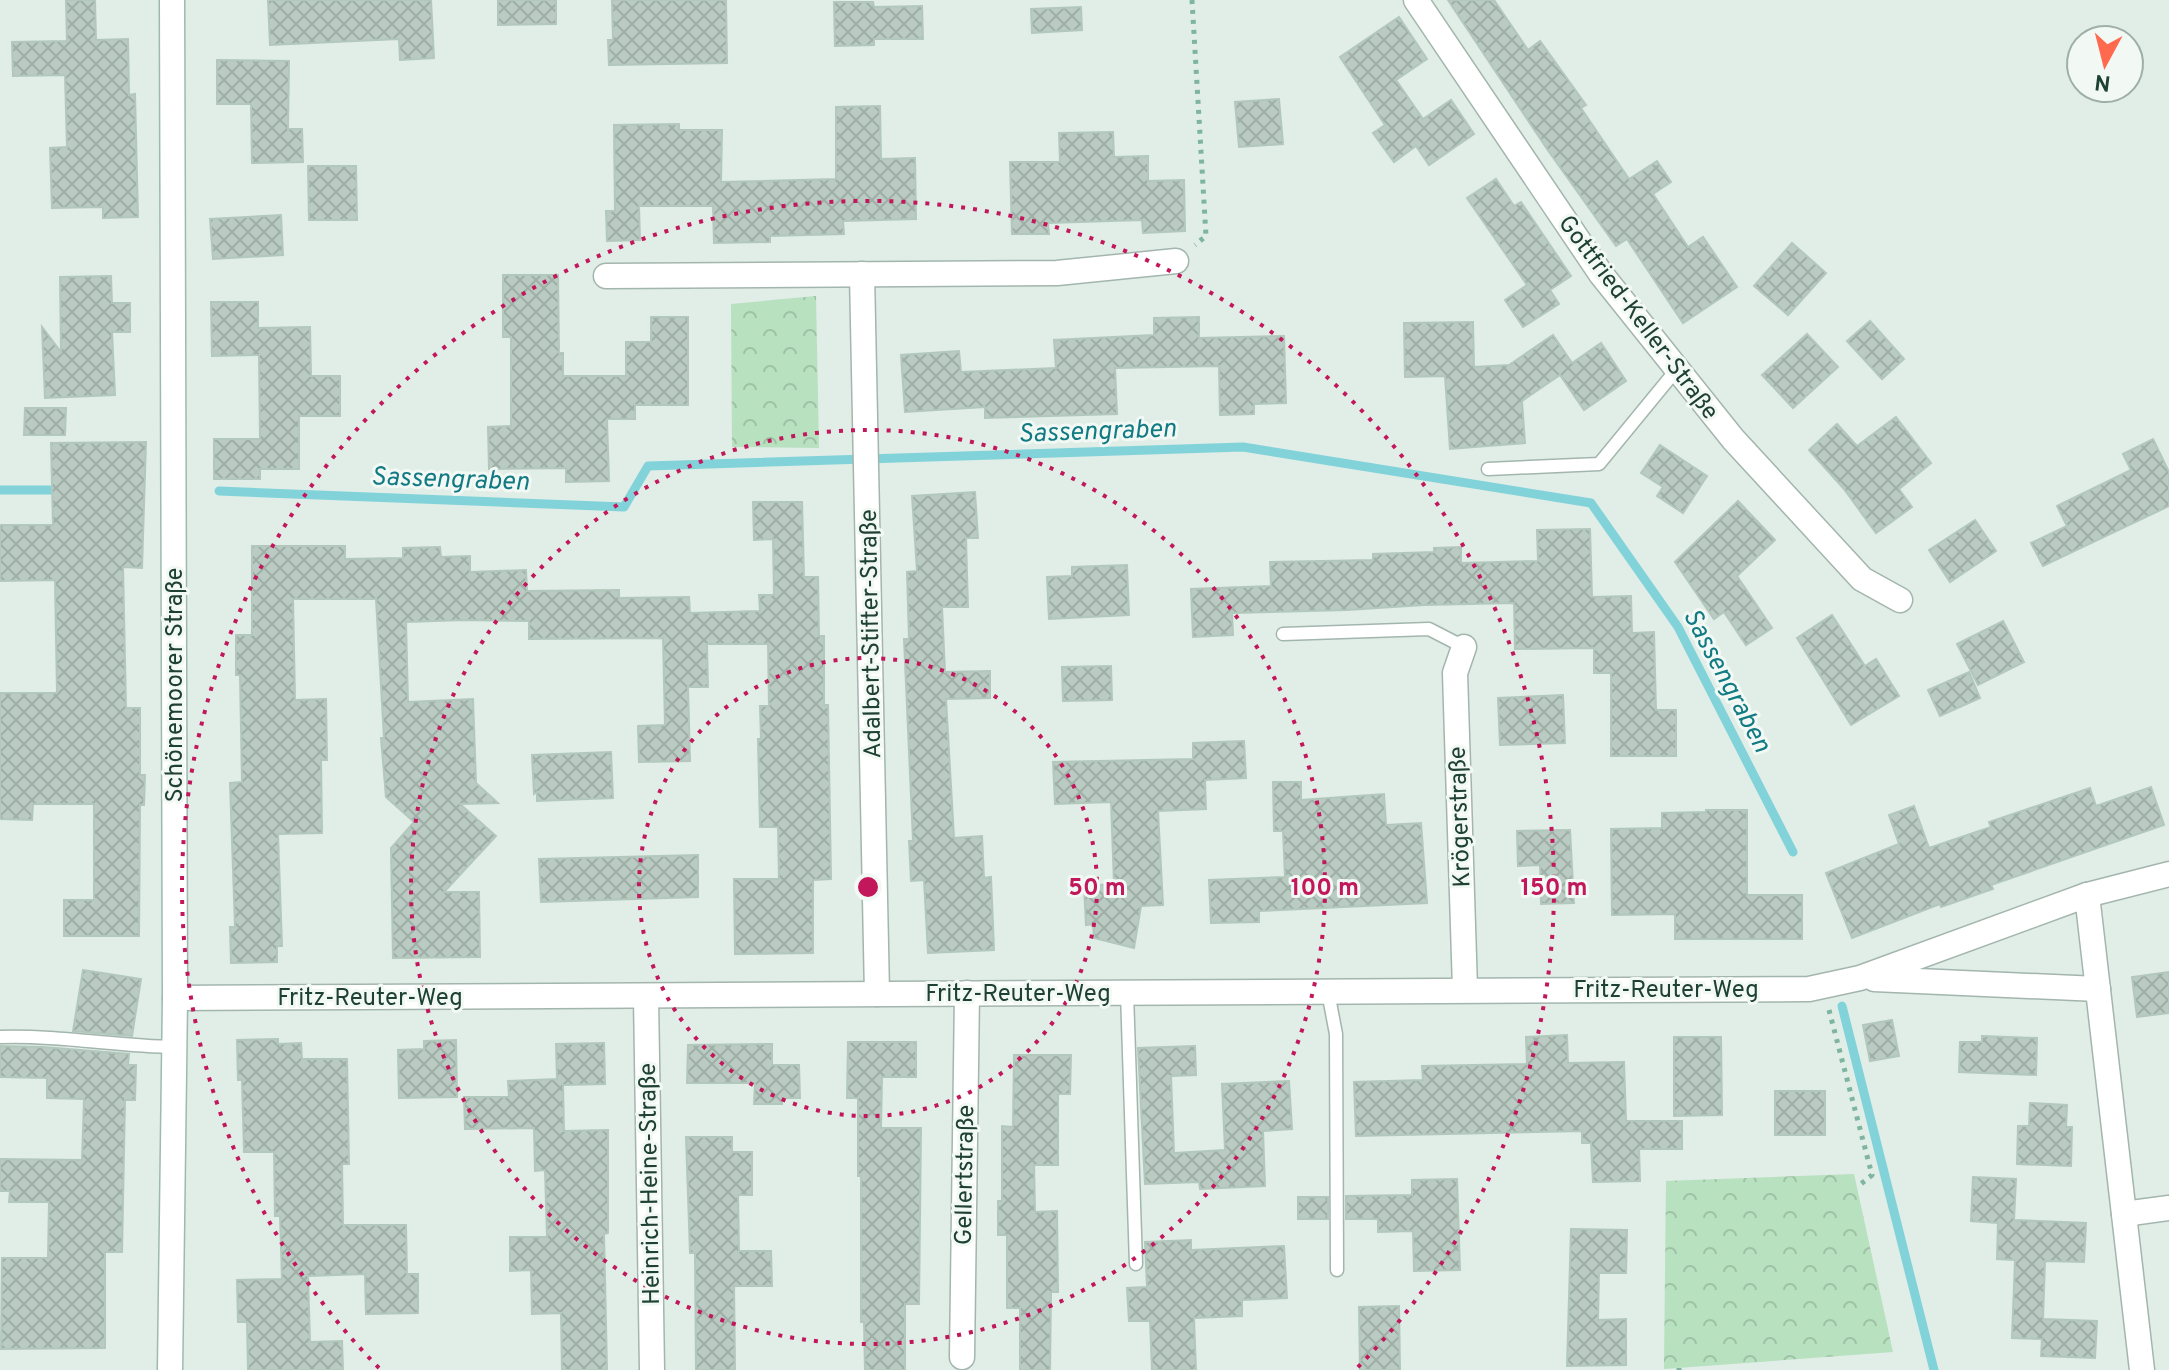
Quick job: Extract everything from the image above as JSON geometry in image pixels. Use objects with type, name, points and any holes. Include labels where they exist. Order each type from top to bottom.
[{"type":"street","name":"Schönemoorer Straße","points":[[170,1370],[175,998],[172,0]]},
{"type":"street","name":"Gottfried-Keller-Straße","points":[[1416,0],[1601,274],[1733,439],[1862,579],[1900,600]]},
{"type":"street","points":[[606,276],[1057,273],[1176,261]]},
{"type":"street","name":"Adalbert-Stifter-Straße","points":[[862,274],[877,994]]},
{"type":"street","name":"Krögerstraße","points":[[1464,647],[1455,673],[1465,989]]},
{"type":"street","points":[[1860,978],[2087,895],[2169,874]]},
{"type":"street","points":[[2087,895],[2142,1370]]},
{"type":"street","name":"Fritz-Reuter-Weg","points":[[175,998],[1809,989],[1860,978]]},
{"type":"street","points":[[1860,978],[2098,989]]},
{"type":"street","name":"Gellertstraße","points":[[962,1357],[967,993]]},
{"type":"street","name":"Heinrich-Heine-Straße","points":[[646,997],[652,1370]]},
{"type":"street","points":[[2124,1214],[2169,1208]]},
{"type":"lane","points":[[1488,469],[1599,464],[1677,369]]},
{"type":"lane","points":[[1283,634],[1429,629],[1464,647]]},
{"type":"lane","points":[[1328,992],[1336,1034],[1337,1270]]},
{"type":"lane","points":[[1127,993],[1136,1264]]},
{"type":"lane","points":[[0,1037],[38,1036],[138,1047],[174,1047]]},
{"type":"path","points":[[1176,261],[1206,236],[1192,0]]},
{"type":"path","points":[[1823,986],[1872,1175],[1857,1187]]},
{"type":"green space","points":[[816,296],[819,448],[732,447],[731,304]]},
{"type":"green space","points":[[1854,1174],[1893,1352],[1664,1369],[1666,1181]]},
{"type":"building","points":[[66,0],[95,0],[96,40],[128,39],[129,95],[135,94],[138,217],[103,218],[103,207],[52,208],[50,148],[67,147],[65,75],[13,76],[12,42],[67,41]]},
{"type":"building","points":[[268,0],[431,0],[434,58],[400,60],[399,39],[270,45]]},
{"type":"building","points":[[498,0],[556,0],[556,24],[498,25]]},
{"type":"building","points":[[612,0],[726,0],[727,63],[609,65],[608,40],[613,40]]},
{"type":"building","points":[[1448,0],[1494,0],[1528,50],[1540,41],[1586,105],[1581,108],[1629,179],[1657,161],[1671,182],[1653,194],[1688,247],[1703,237],[1737,287],[1683,323],[1627,239],[1616,246]]},
{"type":"building","points":[[834,2],[873,2],[874,7],[922,6],[923,39],[874,39],[874,45],[835,46]]},
{"type":"building","points":[[1081,7],[1082,30],[1032,33],[1031,9]]},
{"type":"building","points":[[1399,17],[1427,59],[1396,80],[1423,119],[1451,100],[1474,134],[1429,165],[1416,146],[1394,162],[1373,133],[1385,125],[1340,57]]},
{"type":"building","points":[[217,60],[289,61],[288,129],[302,129],[303,162],[252,163],[251,104],[217,104]]},
{"type":"building","points":[[1279,99],[1283,144],[1239,147],[1235,102]]},
{"type":"building","points":[[880,106],[881,159],[915,158],[916,219],[843,221],[844,234],[770,236],[770,242],[714,243],[713,206],[639,206],[640,240],[607,241],[606,211],[615,211],[614,125],[679,124],[679,130],[722,130],[721,182],[836,179],[836,107]]},
{"type":"building","points":[[1113,132],[1114,157],[1148,156],[1148,181],[1184,180],[1185,231],[1143,233],[1142,220],[1048,223],[1049,234],[1012,234],[1010,162],[1060,162],[1059,133]]},
{"type":"building","points":[[308,166],[356,166],[357,220],[309,220]]},
{"type":"building","points":[[1496,179],[1514,206],[1521,202],[1571,276],[1550,290],[1559,304],[1523,327],[1505,300],[1527,285],[1467,198]]},
{"type":"building","points":[[281,215],[283,255],[213,259],[210,219]]},
{"type":"building","points":[[1792,243],[1826,273],[1788,315],[1754,286]]},
{"type":"building","points":[[503,275],[558,275],[559,353],[563,353],[563,376],[626,376],[626,342],[651,342],[651,317],[688,317],[688,405],[635,405],[635,419],[607,419],[609,481],[566,482],[566,468],[489,469],[488,427],[511,426],[511,337],[503,337]]},
{"type":"building","points":[[111,276],[112,303],[130,303],[130,332],[112,332],[115,395],[45,398],[42,327],[61,352],[60,277]]},
{"type":"building","points":[[211,302],[258,302],[258,328],[310,327],[311,376],[340,376],[340,416],[299,416],[299,469],[260,469],[260,479],[214,479],[214,439],[260,439],[259,355],[212,356]]},
{"type":"building","points":[[1199,317],[1199,338],[1284,336],[1286,403],[1254,404],[1254,414],[1220,415],[1219,366],[1115,368],[1117,414],[985,418],[985,407],[905,412],[901,355],[959,351],[961,372],[1056,368],[1054,340],[1154,335],[1154,318]]},
{"type":"building","points":[[1870,321],[1904,359],[1882,379],[1847,341]]},
{"type":"building","points":[[1473,322],[1474,367],[1509,365],[1553,335],[1572,363],[1601,343],[1626,381],[1584,410],[1560,375],[1522,401],[1525,443],[1450,449],[1445,376],[1405,377],[1404,323]]},
{"type":"building","points":[[1807,334],[1838,367],[1793,408],[1762,375]]},
{"type":"building","points":[[25,408],[66,408],[65,435],[24,435]]},
{"type":"building","points":[[1896,417],[1931,463],[1899,489],[1912,507],[1876,533],[1844,489],[1809,450],[1837,424],[1857,446]]},
{"type":"building","points":[[2153,439],[2169,472],[2169,506],[2043,566],[2031,543],[2067,526],[2057,506],[2131,470],[2123,454]]},
{"type":"building","points":[[146,442],[142,568],[123,567],[126,708],[140,708],[140,775],[145,775],[144,805],[140,805],[139,936],[64,936],[64,900],[94,900],[94,804],[33,804],[32,820],[0,819],[0,693],[57,693],[55,580],[0,581],[0,525],[53,525],[51,443]]},
{"type":"building","points":[[1660,445],[1707,476],[1683,513],[1657,496],[1663,487],[1641,473]]},
{"type":"building","points":[[975,492],[978,538],[966,538],[968,607],[942,607],[945,672],[990,671],[990,698],[946,699],[954,838],[982,836],[984,878],[991,877],[994,950],[928,953],[924,880],[911,881],[909,841],[913,841],[904,639],[909,639],[907,572],[917,571],[912,496]]},
{"type":"building","points":[[1738,501],[1775,540],[1737,576],[1772,628],[1746,645],[1724,612],[1714,619],[1675,562]]},
{"type":"building","points":[[753,502],[802,502],[804,577],[818,577],[819,636],[824,636],[824,705],[828,705],[831,879],[813,880],[813,953],[735,954],[734,879],[779,879],[778,827],[760,827],[758,739],[761,739],[760,706],[769,706],[768,644],[707,644],[708,687],[688,687],[690,761],[639,762],[638,726],[665,725],[663,638],[529,639],[529,621],[464,620],[406,622],[408,702],[473,699],[476,783],[498,803],[460,804],[496,836],[444,892],[479,892],[480,957],[393,958],[391,848],[414,822],[386,797],[376,599],[293,599],[295,700],[326,699],[327,760],[321,760],[322,833],[278,834],[282,946],[277,946],[277,962],[231,963],[230,927],[235,927],[230,783],[242,782],[236,635],[252,635],[252,546],[345,546],[345,559],[403,558],[403,548],[440,547],[441,557],[470,556],[470,572],[526,570],[527,591],[619,590],[619,598],[689,597],[690,613],[760,611],[759,595],[774,595],[773,539],[754,540]]},
{"type":"building","points":[[1975,520],[1996,551],[1950,582],[1929,550]]},
{"type":"building","points":[[1590,529],[1592,597],[1631,596],[1632,633],[1654,632],[1656,710],[1676,710],[1676,756],[1611,756],[1611,673],[1594,673],[1594,648],[1515,649],[1514,603],[1232,613],[1233,635],[1193,637],[1191,589],[1271,586],[1270,562],[1373,560],[1373,554],[1434,552],[1434,548],[1461,547],[1461,563],[1538,561],[1537,530]]},
{"type":"building","points":[[1127,565],[1129,615],[1049,619],[1047,577],[1072,576],[1072,567]]},
{"type":"building","points":[[1832,615],[1865,666],[1876,659],[1899,696],[1851,725],[1797,638]]},
{"type":"building","points":[[2003,621],[2024,662],[1978,685],[1957,644]]},
{"type":"building","points":[[1111,666],[1112,700],[1063,701],[1062,667]]},
{"type":"building","points":[[1969,672],[1980,698],[1940,716],[1928,690]]},
{"type":"building","points":[[1563,695],[1565,743],[1500,745],[1498,698]]},
{"type":"building","points":[[1244,741],[1246,778],[1205,780],[1206,809],[1158,811],[1163,905],[1141,906],[1134,948],[1094,938],[1093,924],[1086,925],[1084,886],[1114,884],[1111,802],[1055,804],[1053,762],[1193,759],[1193,743]]},
{"type":"building","points":[[611,752],[613,798],[537,801],[532,755]]},
{"type":"building","points":[[1273,782],[1301,782],[1301,800],[1384,794],[1386,825],[1421,823],[1427,903],[1259,911],[1259,922],[1211,923],[1209,880],[1285,877],[1283,831],[1274,831]]},
{"type":"building","points":[[2151,787],[2164,825],[1991,885],[1993,889],[1941,907],[1940,904],[1852,938],[1826,873],[1899,844],[1889,815],[1914,806],[1929,848],[1991,827],[1989,822],[2090,788],[2096,806]]},
{"type":"building","points":[[1747,810],[1747,895],[1802,895],[1802,939],[1675,939],[1675,914],[1612,915],[1611,829],[1662,828],[1662,813]]},
{"type":"building","points":[[1570,830],[1574,903],[1541,904],[1540,865],[1518,866],[1517,831]]},
{"type":"building","points":[[698,855],[698,897],[541,902],[539,859]]},
{"type":"building","points":[[83,970],[141,979],[132,1036],[73,1031]]},
{"type":"building","points":[[2169,972],[2169,1013],[2137,1017],[2132,977]]},
{"type":"building","points":[[1892,1020],[1899,1056],[1870,1061],[1863,1025]]},
{"type":"building","points":[[1567,1035],[1568,1063],[1624,1062],[1626,1121],[1682,1121],[1682,1149],[1639,1149],[1640,1181],[1593,1182],[1591,1143],[1582,1143],[1582,1131],[1356,1136],[1354,1082],[1423,1080],[1422,1066],[1527,1064],[1526,1037]]},
{"type":"building","points":[[1982,1036],[2037,1038],[2036,1075],[1959,1072],[1960,1042],[1982,1042]]},
{"type":"building","points":[[1674,1037],[1721,1037],[1722,1115],[1674,1116]]},
{"type":"building","points":[[278,1039],[278,1044],[301,1043],[302,1059],[347,1059],[349,1164],[342,1164],[343,1225],[406,1225],[407,1274],[418,1274],[418,1313],[366,1314],[365,1274],[308,1276],[310,1342],[342,1341],[343,1370],[248,1370],[247,1322],[238,1322],[237,1280],[282,1279],[280,1216],[275,1216],[274,1152],[244,1152],[242,1080],[238,1080],[237,1040]]},
{"type":"building","points":[[456,1040],[457,1097],[399,1098],[398,1050],[424,1049],[424,1041]]},
{"type":"building","points":[[848,1042],[916,1042],[916,1077],[882,1077],[881,1128],[921,1128],[919,1304],[905,1304],[905,1370],[865,1370],[864,1322],[861,1322],[858,1098],[847,1098]]},
{"type":"building","points":[[604,1043],[605,1084],[563,1085],[564,1131],[608,1130],[608,1233],[604,1234],[607,1370],[562,1370],[561,1313],[532,1314],[531,1270],[510,1271],[510,1237],[547,1237],[545,1170],[535,1171],[534,1128],[465,1129],[464,1097],[509,1097],[508,1081],[557,1079],[556,1044]]},
{"type":"building","points":[[772,1044],[772,1065],[799,1065],[800,1098],[782,1098],[782,1104],[754,1104],[755,1083],[687,1083],[688,1045]]},
{"type":"building","points":[[0,1046],[129,1054],[128,1065],[136,1065],[135,1100],[125,1100],[122,1252],[105,1252],[105,1348],[1,1349],[2,1258],[48,1258],[49,1202],[9,1202],[10,1191],[0,1191],[0,1159],[82,1160],[84,1099],[47,1098],[47,1078],[0,1077]]},
{"type":"building","points":[[1195,1046],[1196,1075],[1171,1076],[1174,1153],[1225,1150],[1222,1084],[1289,1081],[1292,1129],[1263,1131],[1265,1186],[1200,1189],[1199,1182],[1145,1184],[1138,1048]]},
{"type":"building","points":[[1014,1055],[1071,1055],[1070,1094],[1058,1094],[1058,1165],[1034,1165],[1035,1212],[1057,1211],[1058,1292],[1051,1292],[1050,1370],[1020,1370],[1020,1308],[1007,1308],[1007,1235],[998,1235],[998,1201],[1002,1201],[1002,1126],[1013,1127]]},
{"type":"building","points":[[1775,1091],[1825,1091],[1825,1135],[1775,1135]]},
{"type":"building","points":[[2030,1103],[2067,1105],[2066,1127],[2072,1127],[2071,1166],[2017,1164],[2018,1126],[2029,1126]]},
{"type":"building","points":[[686,1137],[732,1137],[732,1152],[752,1152],[752,1195],[738,1195],[739,1251],[771,1251],[772,1286],[734,1286],[735,1370],[696,1370],[695,1253],[690,1253]]},
{"type":"building","points":[[1973,1177],[2016,1179],[2014,1220],[2086,1223],[2084,1262],[2045,1261],[2043,1319],[2097,1321],[2095,1358],[2041,1356],[2042,1339],[2012,1338],[2015,1260],[1997,1259],[1998,1223],[1971,1221]]},
{"type":"building","points":[[1457,1179],[1460,1270],[1414,1271],[1413,1231],[1378,1232],[1378,1219],[1346,1219],[1346,1196],[1412,1195],[1412,1180]]},
{"type":"building","points":[[1298,1197],[1328,1197],[1328,1219],[1298,1219]]},
{"type":"building","points":[[1571,1229],[1627,1230],[1626,1273],[1599,1273],[1598,1320],[1626,1319],[1626,1365],[1567,1366]]},
{"type":"building","points":[[1191,1240],[1191,1250],[1284,1246],[1287,1298],[1242,1300],[1242,1316],[1194,1318],[1196,1370],[1152,1370],[1150,1321],[1129,1321],[1127,1288],[1147,1287],[1145,1242]]},
{"type":"building","points":[[1399,1306],[1400,1370],[1360,1370],[1359,1307]]},
{"type":"waterway","name":"Sassengraben","points":[[219,491],[624,507],[648,466],[1243,447],[1591,503],[1678,627],[1793,852]]},
{"type":"waterway","name":"Sassengraben","points":[[0,490],[63,490]]},
{"type":"waterway","name":"Sassengraben","points":[[1842,1006],[1934,1370]]}]
